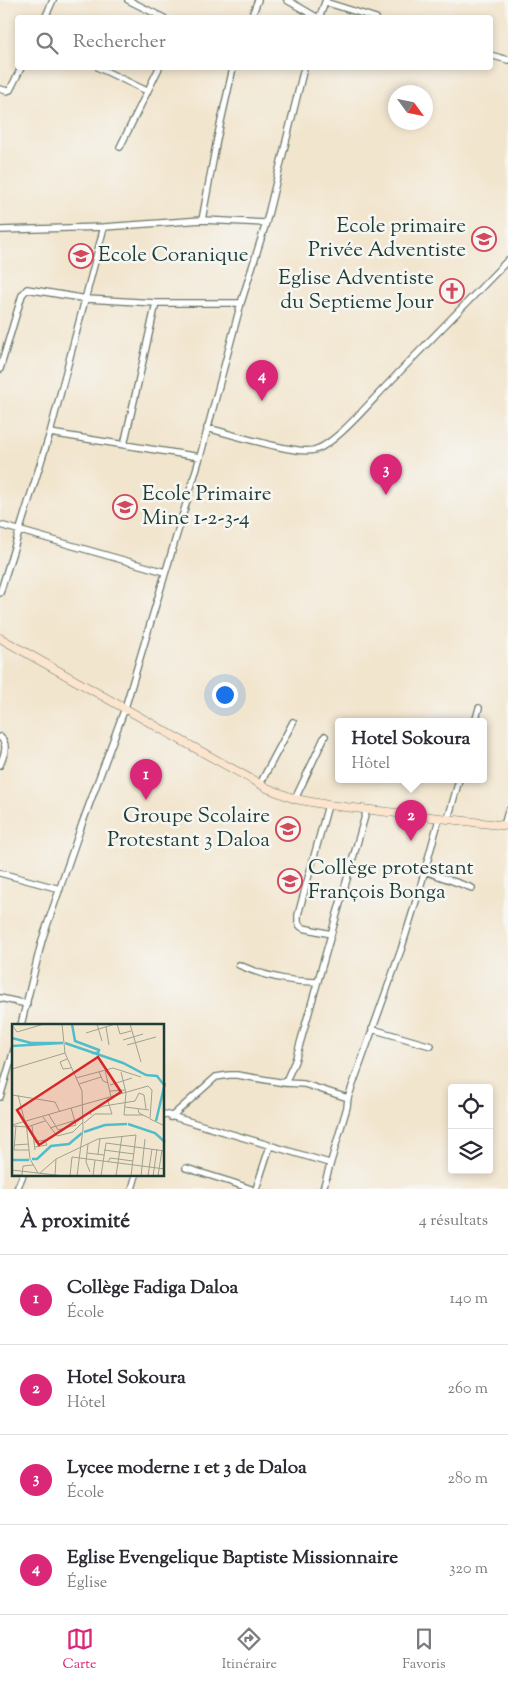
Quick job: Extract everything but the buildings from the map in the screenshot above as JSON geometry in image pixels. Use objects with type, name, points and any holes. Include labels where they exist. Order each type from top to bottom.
[{"type":"street","points":[[46,15],[53,0]]},
{"type":"street","points":[[128,0],[138,2],[159,15]]},
{"type":"street","points":[[252,15],[258,0]]},
{"type":"street","points":[[287,0],[313,15]]},
{"type":"street","points":[[319,15],[326,1],[367,15]]},
{"type":"street","points":[[493,56],[508,60]]},
{"type":"street","points":[[0,89],[10,90],[19,70]]},
{"type":"street","points":[[103,70],[147,91]]},
{"type":"street","points":[[120,147],[158,70]]},
{"type":"street","points":[[202,220],[233,70]]},
{"type":"street","points":[[21,1024],[42,940],[125,708],[200,457],[241,303],[266,223],[304,70]]},
{"type":"street","points":[[0,230],[104,227],[202,220],[266,223]]},
{"type":"street","points":[[0,593],[50,433],[87,298],[104,227]]},
{"type":"street","points":[[207,428],[293,450],[313,451],[322,447],[335,438],[368,405],[508,260]]},
{"type":"street","points":[[0,368],[24,291],[31,289],[87,298],[156,303],[241,303]]},
{"type":"street","points":[[124,445],[156,303]]},
{"type":"street","points":[[50,433],[200,457]]},
{"type":"street","points":[[0,525],[165,572]]},
{"type":"street","points":[[0,638],[260,784],[295,799],[328,805],[506,826],[508,811]]},
{"type":"street","points":[[476,718],[479,708]]},
{"type":"street","points":[[260,784],[293,722]]},
{"type":"street","points":[[295,799],[325,736]]},
{"type":"street","points":[[0,737],[5,741],[6,745],[0,765]]},
{"type":"street","points":[[448,819],[458,783]]},
{"type":"street","points":[[328,805],[298,915],[298,923],[303,928],[331,934]]},
{"type":"street","points":[[285,1083],[295,1061],[316,982],[367,809]]},
{"type":"street","points":[[323,1189],[348,1098],[401,950],[439,818]]},
{"type":"street","points":[[425,871],[472,888]]},
{"type":"street","points":[[0,873],[60,889]]},
{"type":"street","points":[[239,965],[254,972],[289,981],[316,982]]},
{"type":"street","points":[[0,998],[27,1004]]},
{"type":"street","points":[[372,1030],[431,1046]]},
{"type":"street","points":[[0,1097],[12,1056]]},
{"type":"street","points":[[171,1116],[216,1077],[237,1075],[285,1083],[304,1084],[348,1098]]},
{"type":"street","points":[[165,1114],[329,1163]]},
{"type":"street","points":[[256,1189],[270,1146]]},
{"type":"street","points":[[186,1168],[233,1186],[250,1189]]},
{"type":"street","points":[[17,1189],[23,1176]]},
{"type":"street","points":[[132,1189],[136,1176]]},
{"type":"place","name":"Ecole primaire Privée Adventiste","points":[[484,239]]},
{"type":"place","name":"Ecole Coranique","points":[[81,256]]},
{"type":"place","name":"Eglise Adventiste du Septieme Jour","points":[[452,291]]},
{"type":"place","name":"Eglise Evengelique Baptiste Missionnaire","points":[[262,401]]},
{"type":"place","name":"Lycee moderne 1 et 3 de Daloa","points":[[386,495]]},
{"type":"place","name":"Ecole Primaire Mine 1-2-3-4","points":[[125,507]]},
{"type":"place","name":"Collège Fadiga Daloa","points":[[146,800]]},
{"type":"place","name":"Groupe Scolaire Protestant 3 Daloa","points":[[288,829]]},
{"type":"place","name":"Hotel Sokoura","points":[[411,841]]},
{"type":"place","name":"Collège protestant François Bonga","points":[[290,881]]}]
